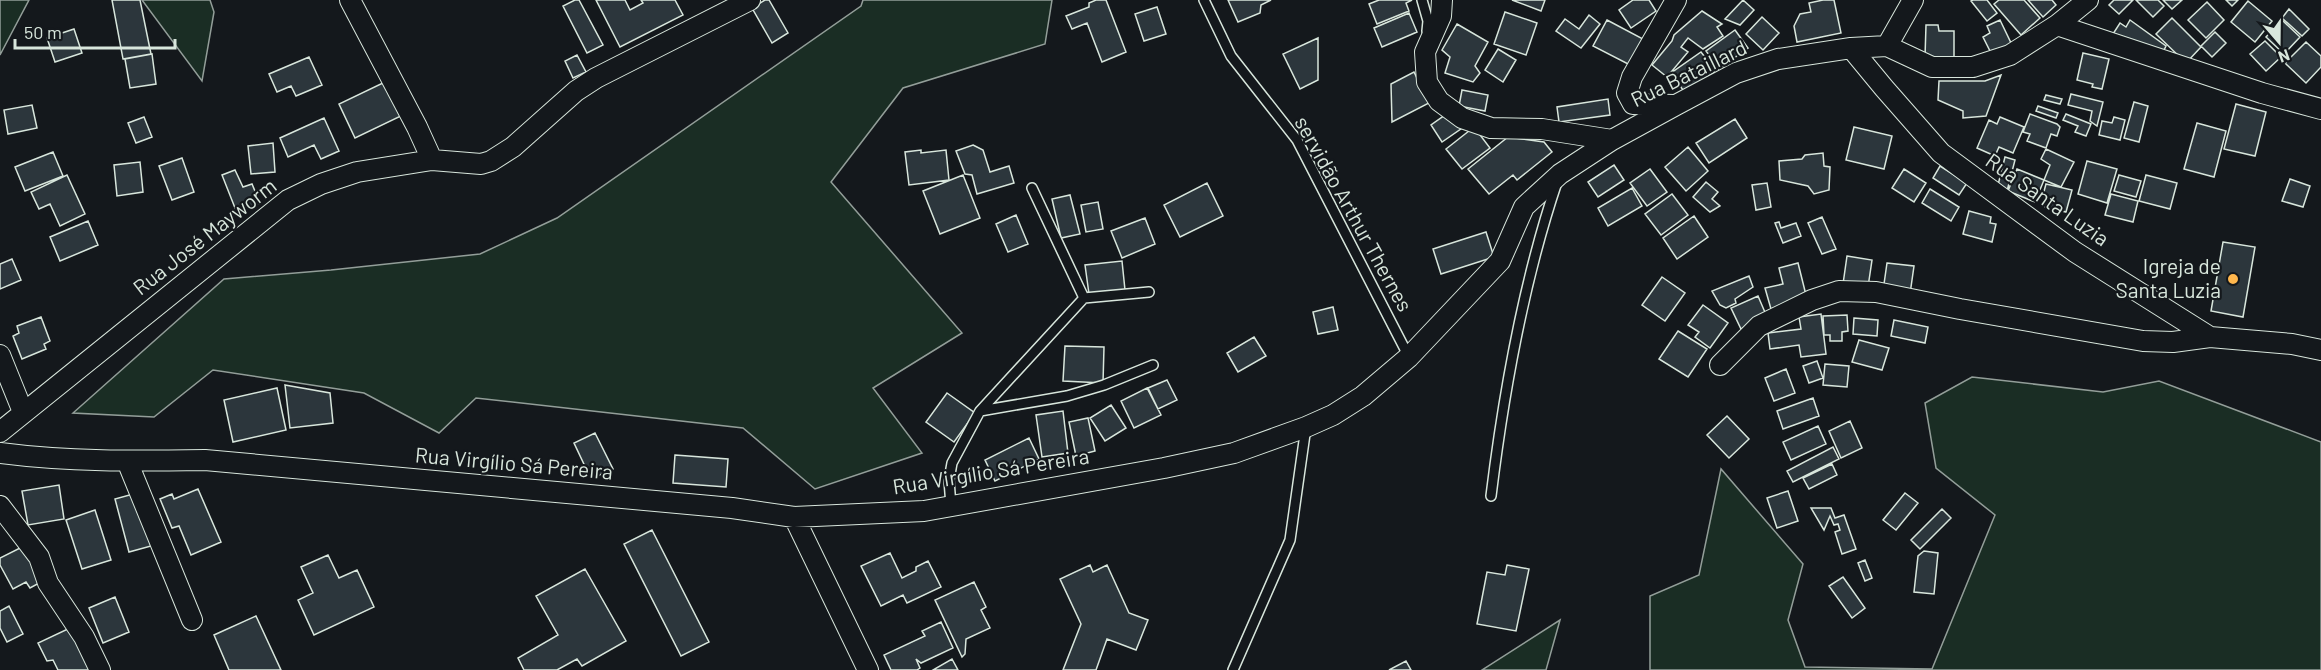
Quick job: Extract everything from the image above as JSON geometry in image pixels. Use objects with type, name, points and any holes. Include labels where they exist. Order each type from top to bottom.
[{"type":"street","points":[[350,0],[432,160]]},
{"type":"street","name":"Rua José Mayworm","points":[[0,432],[288,200],[321,184],[357,172],[432,160],[481,164],[491,160],[513,147],[576,91],[596,78],[750,0]]},
{"type":"street","points":[[1442,0],[1441,16],[1425,52],[1428,82],[1439,101],[1462,118],[1491,129],[1542,129],[1612,140]]},
{"type":"street","points":[[1676,0],[1632,76],[1627,93],[1633,104],[1676,105]]},
{"type":"street","points":[[1887,46],[1913,0]]},
{"type":"street","name":"Rua Bataillard","points":[[1612,140],[1736,72],[1778,59],[1851,48],[1887,46],[1932,67],[1973,66],[2010,55],[2057,25],[2088,0]]},
{"type":"street","points":[[2057,25],[2262,93],[2321,109]]},
{"type":"street","name":"Rua Santa Luzia","points":[[1851,48],[1941,153],[2075,252],[2210,337],[2292,344],[2321,350]]},
{"type":"street","name":"Rua Virgílio Sá Pereira","points":[[0,453],[127,461],[205,460],[732,508],[794,517],[914,512],[1164,468],[1234,453],[1306,427],[1333,416],[1363,396],[1410,357],[1500,261],[1524,207],[1560,174],[1612,140]]},
{"type":"street","points":[[1720,365],[1759,326],[1812,300],[1839,291],[1876,292],[2143,341],[2173,342],[2210,337]]},
{"type":"street","points":[[0,355],[23,412]]},
{"type":"street","points":[[127,461],[192,620]]},
{"type":"street","points":[[0,506],[39,557],[48,583],[84,638],[100,670]]},
{"type":"street","points":[[794,517],[868,670]]},
{"type":"lane","name":"servidão Arthur Thernes","points":[[1204,0],[1231,56],[1297,140],[1410,357]]},
{"type":"lane","points":[[1422,0],[1428,21],[1425,52]]},
{"type":"lane","points":[[1491,496],[1512,355],[1548,210],[1560,174]]},
{"type":"lane","points":[[1032,188],[1084,298]]},
{"type":"lane","points":[[951,506],[949,480],[952,464],[980,411],[1084,298],[1149,292]]},
{"type":"lane","points":[[980,411],[1067,396],[1104,385],[1152,365]]},
{"type":"lane","points":[[1233,670],[1290,540],[1306,427]]},
{"type":"green space","points":[[0,0],[29,0],[0,55]]},
{"type":"green space","points":[[142,0],[210,0],[214,12],[202,81]]},
{"type":"green space","points":[[863,0],[1052,0],[1045,44],[903,88],[831,182],[962,333],[873,388],[922,453],[815,489],[743,428],[476,398],[439,433],[364,393],[213,370],[154,417],[73,413],[224,279],[480,254],[557,218],[861,6]]},
{"type":"green space","points":[[1972,377],[2103,392],[2159,381],[2321,442],[2321,670],[1650,670],[1650,596],[1699,575],[1721,469],[1803,564],[1788,620],[1805,667],[1932,669],[1995,515],[1936,468],[1925,403]]},
{"type":"green space","points":[[1560,620],[1546,670],[1482,670]]},
{"type":"building","points":[[112,0],[140,0],[151,54],[123,59]]},
{"type":"building","points":[[579,0],[603,45],[587,53],[563,6]]},
{"type":"building","points":[[596,0],[625,0],[630,10],[643,3],[641,0],[675,0],[683,15],[620,47]]},
{"type":"building","points":[[769,0],[788,33],[772,43],[752,8]]},
{"type":"building","points":[[1106,0],[1126,52],[1102,62],[1087,23],[1072,29],[1066,16],[1089,7],[1089,3]]},
{"type":"building","points":[[1228,0],[1271,0],[1261,5],[1260,13],[1238,22]]},
{"type":"building","points":[[1379,0],[1412,0],[1406,3],[1409,11],[1377,24],[1369,4]]},
{"type":"building","points":[[1512,0],[1545,0],[1541,11]]},
{"type":"building","points":[[1633,0],[1649,0],[1656,11],[1631,28],[1619,10]]},
{"type":"building","points":[[1743,0],[1754,10],[1740,25],[1725,19]]},
{"type":"building","points":[[1834,0],[1841,33],[1797,42],[1794,26],[1800,14],[1811,12],[1809,3]]},
{"type":"building","points":[[1987,0],[1997,13],[1987,21],[1971,1]]},
{"type":"building","points":[[1999,0],[2024,0],[2040,18],[2021,35],[1994,4]]},
{"type":"building","points":[[2028,0],[2052,0],[2056,5],[2043,17]]},
{"type":"building","points":[[2114,0],[2133,0],[2119,14],[2109,5]]},
{"type":"building","points":[[2136,0],[2158,0],[2164,6],[2153,17]]},
{"type":"building","points":[[2163,0],[2182,0],[2172,9]]},
{"type":"building","points":[[2226,0],[2238,0],[2232,6]]},
{"type":"building","points":[[2248,1],[2272,21],[2255,42],[2231,22]]},
{"type":"building","points":[[2207,2],[2224,20],[2206,38],[2188,20]]},
{"type":"building","points":[[1157,7],[1166,34],[1144,41],[1135,14]]},
{"type":"building","points":[[2289,9],[2309,29],[2302,36],[2282,18]]},
{"type":"building","points":[[1702,11],[1722,24],[1717,27],[1723,36],[1703,49],[1688,38],[1681,47],[1688,52],[1667,77],[1652,65],[1672,41],[1674,35]]},
{"type":"building","points":[[1505,12],[1537,23],[1526,55],[1494,44]]},
{"type":"building","points":[[1409,13],[1417,32],[1382,47],[1374,28]]},
{"type":"building","points":[[1589,15],[1600,24],[1581,48],[1556,31],[1565,19],[1579,29]]},
{"type":"building","points":[[1762,17],[1779,33],[1763,50],[1746,34]]},
{"type":"building","points":[[2172,18],[2201,47],[2186,63],[2156,34]]},
{"type":"building","points":[[1607,20],[1643,39],[1630,65],[1593,46]]},
{"type":"building","points":[[2000,20],[2012,45],[1992,55],[1983,37],[1990,33],[1987,26]]},
{"type":"building","points":[[2130,20],[2166,46],[2163,52],[2111,37],[2120,23],[2126,27]]},
{"type":"building","points":[[2282,20],[2300,37],[2284,54],[2266,37]]},
{"type":"building","points":[[1457,24],[1488,42],[1475,66],[1480,73],[1473,82],[1445,73],[1450,57],[1442,50]]},
{"type":"building","points":[[1926,25],[1938,25],[1939,31],[1954,31],[1954,58],[1925,57]]},
{"type":"building","points":[[74,29],[82,53],[55,62],[47,38]]},
{"type":"building","points":[[1735,30],[1748,48],[1685,93],[1671,73],[1701,52],[1708,61],[1712,59],[1706,51]]},
{"type":"building","points":[[2215,32],[2226,43],[2212,57],[2201,46]]},
{"type":"building","points":[[1318,38],[1318,80],[1300,89],[1283,54]]},
{"type":"building","points":[[2265,41],[2281,57],[2266,71],[2250,54]]},
{"type":"building","points":[[2306,42],[2321,56],[2321,67],[2306,83],[2285,63]]},
{"type":"building","points":[[1498,49],[1516,60],[1503,82],[1485,70]]},
{"type":"building","points":[[2083,53],[2109,59],[2102,89],[2077,80]]},
{"type":"building","points":[[152,54],[156,84],[130,88],[125,59]]},
{"type":"building","points":[[577,55],[586,72],[573,78],[565,61]]},
{"type":"building","points":[[309,57],[322,85],[296,96],[291,86],[277,92],[269,74]]},
{"type":"building","points":[[1414,72],[1429,103],[1392,122],[1391,84]]},
{"type":"building","points":[[2001,75],[1986,116],[1963,118],[1963,111],[1938,100],[1939,81],[1985,81]]},
{"type":"building","points":[[387,81],[403,115],[355,138],[339,104]]},
{"type":"building","points":[[1462,90],[1488,95],[1485,111],[1459,106]]},
{"type":"building","points":[[2071,94],[2103,102],[2097,126],[2090,121],[2092,111],[2068,105]]},
{"type":"building","points":[[2046,95],[2062,99],[2060,104],[2044,100]]},
{"type":"building","points":[[1608,99],[1610,115],[1559,122],[1557,107]]},
{"type":"building","points":[[2134,102],[2148,106],[2139,142],[2124,138]]},
{"type":"building","points":[[2236,104],[2266,112],[2255,156],[2224,149]]},
{"type":"building","points":[[32,105],[37,128],[8,134],[4,110]]},
{"type":"building","points":[[2038,106],[2058,113],[2056,118],[2036,111]]},
{"type":"building","points":[[1448,113],[1468,124],[1442,142],[1431,125]]},
{"type":"building","points":[[2030,114],[2060,127],[2057,136],[2051,134],[2046,148],[2027,141],[2030,134],[2023,132]]},
{"type":"building","points":[[2066,114],[2091,124],[2086,136],[2075,132],[2078,126],[2063,120]]},
{"type":"building","points":[[144,117],[152,137],[136,143],[128,123]]},
{"type":"building","points":[[2000,117],[2024,127],[2013,153],[1999,147],[1995,156],[1977,148],[1989,120],[1997,124]]},
{"type":"building","points":[[2114,117],[2125,120],[2120,140],[2099,135],[2102,121],[2112,123]]},
{"type":"building","points":[[324,118],[339,151],[321,159],[314,145],[288,157],[280,138]]},
{"type":"building","points":[[1735,119],[1747,138],[1709,163],[1696,143]]},
{"type":"building","points":[[2197,123],[2226,131],[2214,177],[2184,169]]},
{"type":"building","points":[[1474,127],[1490,148],[1462,169],[1446,149]]},
{"type":"building","points":[[1854,127],[1892,136],[1884,169],[1846,160]]},
{"type":"building","points":[[1508,137],[1544,142],[1552,152],[1517,180],[1513,175],[1489,194],[1468,169]]},
{"type":"building","points":[[273,143],[275,172],[251,174],[248,146]]},
{"type":"building","points":[[973,145],[983,150],[990,172],[1009,166],[1014,183],[977,194],[972,175],[965,174],[956,151]]},
{"type":"building","points":[[1688,147],[1708,171],[1686,191],[1665,167]]},
{"type":"building","points":[[2046,149],[2074,162],[2061,187],[2044,180],[2050,165],[2041,159]]},
{"type":"building","points":[[921,150],[921,153],[946,150],[949,180],[909,185],[905,152]]},
{"type":"building","points":[[53,152],[63,176],[25,191],[15,167]]},
{"type":"building","points":[[1823,153],[1824,166],[1830,167],[1829,190],[1814,194],[1808,186],[1780,180],[1779,161],[1802,159],[1805,155]]},
{"type":"building","points":[[2005,157],[2015,160],[2006,195],[1997,189]]},
{"type":"building","points":[[182,158],[194,192],[172,200],[159,166]]},
{"type":"building","points":[[2087,161],[2117,169],[2107,203],[2078,194]]},
{"type":"building","points":[[140,162],[143,192],[117,196],[114,165]]},
{"type":"building","points":[[1614,165],[1624,180],[1598,197],[1588,182]]},
{"type":"building","points":[[1940,166],[1967,183],[1959,195],[1933,178]]},
{"type":"building","points":[[1650,169],[1667,192],[1647,206],[1630,183]]},
{"type":"building","points":[[1904,169],[1926,183],[1914,202],[1892,188]]},
{"type":"building","points":[[2017,169],[2044,180],[2035,202],[2008,191]]},
{"type":"building","points":[[235,170],[243,187],[252,184],[260,203],[237,213],[222,175]]},
{"type":"building","points":[[67,175],[85,214],[60,226],[50,204],[39,209],[31,192]]},
{"type":"building","points":[[963,175],[980,218],[940,234],[923,191]]},
{"type":"building","points":[[2119,175],[2141,181],[2136,197],[2114,191]]},
{"type":"building","points":[[2146,175],[2177,183],[2170,209],[2139,201]]},
{"type":"building","points":[[2290,179],[2310,186],[2303,207],[2282,201]]},
{"type":"building","points":[[1706,182],[1718,192],[1712,199],[1720,206],[1710,212],[1693,197]]},
{"type":"building","points":[[1207,183],[1223,216],[1180,237],[1164,205]]},
{"type":"building","points":[[1767,183],[1771,207],[1756,210],[1752,185]]},
{"type":"building","points":[[2046,184],[2072,190],[2066,212],[2045,207],[2047,200],[2043,195]]},
{"type":"building","points":[[1632,188],[1642,206],[1608,226],[1598,208]]},
{"type":"building","points":[[1930,189],[1959,207],[1951,221],[1922,203]]},
{"type":"building","points":[[1672,194],[1688,215],[1661,235],[1645,214]]},
{"type":"building","points":[[2111,194],[2138,201],[2133,222],[2105,215]]},
{"type":"building","points":[[1070,195],[1080,234],[1061,238],[1052,199]]},
{"type":"building","points":[[1098,202],[1103,229],[1086,232],[1081,205]]},
{"type":"building","points":[[1969,211],[1991,217],[1990,223],[1996,224],[1992,242],[1963,234]]},
{"type":"building","points":[[1016,215],[1028,244],[1008,252],[996,224]]},
{"type":"building","points":[[1694,216],[1708,237],[1677,259],[1663,238]]},
{"type":"building","points":[[1822,217],[1836,249],[1822,254],[1808,223]]},
{"type":"building","points":[[1145,218],[1155,244],[1122,258],[1111,231]]},
{"type":"building","points":[[88,221],[98,245],[60,261],[50,237]]},
{"type":"building","points":[[1779,222],[1781,228],[1796,223],[1801,236],[1783,243],[1775,223]]},
{"type":"building","points":[[1486,232],[1494,257],[1441,274],[1433,249]]},
{"type":"building","name":"Igreja de Santa Luzia","points":[[2223,242],[2255,247],[2243,317],[2211,311]]},
{"type":"building","points":[[1847,256],[1872,260],[1868,287],[1843,284]]},
{"type":"building","points":[[12,259],[21,280],[0,289],[0,264]]},
{"type":"building","points":[[1122,261],[1125,290],[1089,294],[1085,265]]},
{"type":"building","points":[[1798,263],[1807,299],[1771,309],[1765,288],[1783,284],[1779,268]]},
{"type":"building","points":[[1887,263],[1914,266],[1910,294],[1883,291]]},
{"type":"building","points":[[1749,276],[1753,287],[1735,299],[1736,303],[1726,308],[1720,305],[1712,291]]},
{"type":"building","points":[[1662,277],[1685,293],[1665,321],[1642,305]]},
{"type":"building","points":[[1758,296],[1767,317],[1741,329],[1731,308]]},
{"type":"building","points":[[1703,305],[1728,323],[1710,348],[1695,337],[1699,332],[1688,325]]},
{"type":"building","points":[[1333,307],[1338,330],[1318,334],[1313,312]]},
{"type":"building","points":[[1821,314],[1826,354],[1801,357],[1799,345],[1770,349],[1768,333],[1801,329],[1799,317]]},
{"type":"building","points":[[1847,315],[1848,331],[1842,332],[1842,341],[1830,341],[1830,335],[1824,335],[1823,316]]},
{"type":"building","points":[[41,317],[50,341],[44,344],[46,349],[22,359],[13,336],[19,333],[17,326]]},
{"type":"building","points":[[1854,318],[1878,320],[1877,336],[1853,334]]},
{"type":"building","points":[[1894,320],[1928,327],[1925,343],[1891,336]]},
{"type":"building","points":[[1678,331],[1707,349],[1688,377],[1659,359]]},
{"type":"building","points":[[1254,337],[1266,356],[1238,372],[1227,353]]},
{"type":"building","points":[[1859,340],[1889,348],[1882,370],[1852,362]]},
{"type":"building","points":[[1065,346],[1104,347],[1103,383],[1063,381]]},
{"type":"building","points":[[1817,361],[1823,378],[1809,383],[1803,366]]},
{"type":"building","points":[[1825,364],[1849,366],[1847,387],[1823,385]]},
{"type":"building","points":[[1786,369],[1795,393],[1774,401],[1765,378]]},
{"type":"building","points":[[1167,380],[1177,400],[1158,409],[1148,388]]},
{"type":"building","points":[[285,385],[330,393],[333,423],[290,428]]},
{"type":"building","points":[[277,388],[286,430],[233,442],[224,400]]},
{"type":"building","points":[[1147,388],[1161,415],[1134,428],[1121,401]]},
{"type":"building","points":[[947,393],[975,413],[954,442],[926,422]]},
{"type":"building","points":[[1813,398],[1819,416],[1783,429],[1777,411]]},
{"type":"building","points":[[1111,405],[1126,428],[1105,441],[1090,418]]},
{"type":"building","points":[[1063,411],[1068,453],[1042,457],[1036,415]]},
{"type":"building","points":[[1727,416],[1749,439],[1729,458],[1707,435]]},
{"type":"building","points":[[1088,418],[1095,451],[1076,456],[1069,422]]},
{"type":"building","points":[[1850,421],[1862,448],[1841,458],[1829,431]]},
{"type":"building","points":[[1818,426],[1826,444],[1791,460],[1783,442]]},
{"type":"building","points":[[595,433],[613,469],[591,479],[574,443]]},
{"type":"building","points":[[1029,438],[1039,459],[995,481],[985,460]]},
{"type":"building","points":[[1833,447],[1839,459],[1793,482],[1787,471]]},
{"type":"building","points":[[675,455],[728,459],[726,487],[673,483]]},
{"type":"building","points":[[1832,464],[1837,475],[1809,489],[1803,478]]},
{"type":"building","points":[[59,485],[64,519],[28,525],[22,491]]},
{"type":"building","points":[[198,489],[221,542],[191,555],[179,526],[172,528],[160,499],[172,494],[174,499]]},
{"type":"building","points":[[1788,491],[1798,521],[1777,528],[1767,498]]},
{"type":"building","points":[[1905,493],[1918,503],[1896,530],[1883,520]]},
{"type":"building","points":[[133,494],[138,498],[151,546],[129,552],[115,499]]},
{"type":"building","points":[[1811,508],[1831,508],[1835,518],[1844,515],[1856,549],[1842,554],[1835,532],[1840,530],[1838,524],[1834,525],[1830,516],[1824,530]]},
{"type":"building","points":[[1942,509],[1951,518],[1920,549],[1911,540]]},
{"type":"building","points":[[95,510],[111,560],[82,569],[66,520]]},
{"type":"building","points":[[652,530],[709,642],[681,656],[624,544]]},
{"type":"building","points":[[24,546],[43,581],[30,588],[26,582],[13,589],[0,565],[0,558]]},
{"type":"building","points":[[1924,551],[1938,553],[1934,594],[1914,592],[1918,556]]},
{"type":"building","points":[[890,553],[902,578],[916,571],[916,567],[928,561],[941,587],[907,603],[903,595],[881,606],[861,566]]},
{"type":"building","points":[[328,555],[339,578],[357,570],[374,607],[314,635],[298,600],[313,593],[301,567]]},
{"type":"building","points":[[1865,560],[1872,578],[1865,581],[1858,563]]},
{"type":"building","points":[[1090,565],[1093,572],[1107,565],[1129,613],[1148,620],[1136,650],[1107,639],[1096,670],[1063,670],[1081,624],[1060,579]]},
{"type":"building","points":[[1507,565],[1529,569],[1516,631],[1477,624],[1487,572],[1505,575]]},
{"type":"building","points":[[585,569],[626,641],[582,666],[577,659],[557,670],[524,670],[518,658],[558,635],[536,596]]},
{"type":"building","points":[[1843,577],[1865,608],[1852,618],[1829,586]]},
{"type":"building","points":[[974,582],[986,607],[981,610],[990,628],[966,639],[965,654],[962,657],[935,600]]},
{"type":"building","points":[[115,597],[129,632],[103,643],[89,608]]},
{"type":"building","points":[[9,606],[23,634],[7,642],[0,628],[0,611]]},
{"type":"building","points":[[256,616],[281,670],[229,670],[214,635]]},
{"type":"building","points":[[941,622],[953,648],[921,663],[916,659],[920,668],[917,670],[891,670],[884,655],[925,636],[922,631]]},
{"type":"building","points":[[72,627],[92,670],[58,670],[53,660],[47,661],[38,643]]},
{"type":"building","points":[[952,659],[958,670],[933,670]]},
{"type":"building","points":[[1406,661],[1411,670],[1389,670]]},
{"type":"place","name":"Igreja de Santa Luzia","points":[[2233,279]]}]
